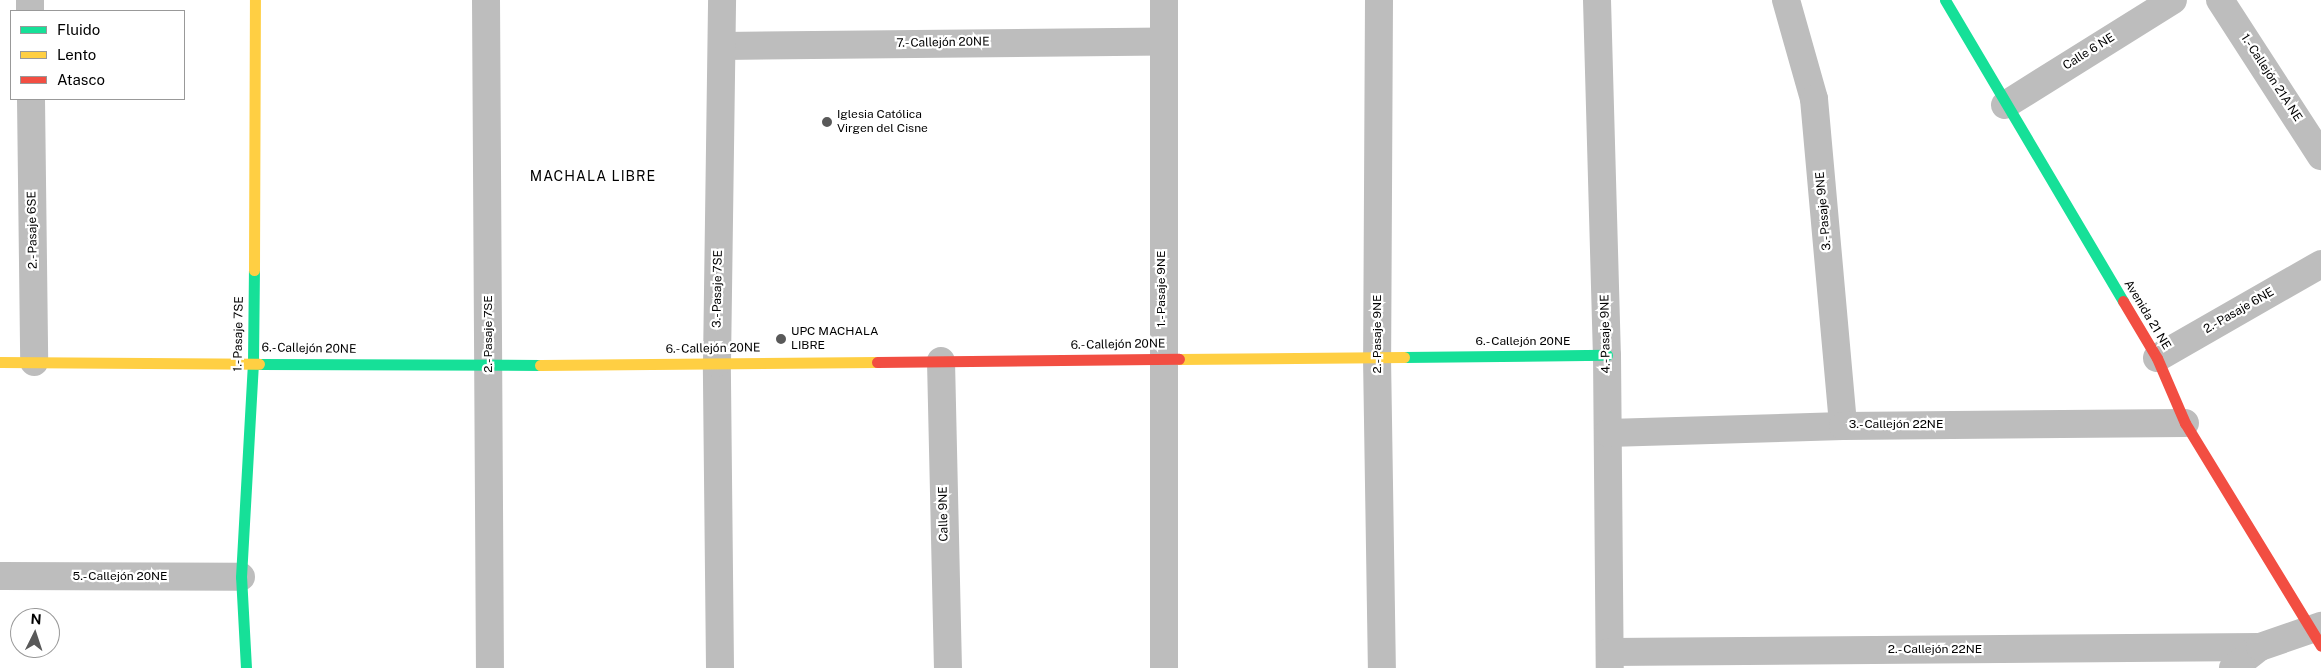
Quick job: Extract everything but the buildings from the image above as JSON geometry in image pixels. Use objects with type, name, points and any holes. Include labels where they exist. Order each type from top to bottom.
[{"type":"street","name":"1.- Pasaje 7SE","points":[[246,668],[241,577],[253,362],[255,0]]},
{"type":"street","name":"2.- Pasaje 7SE","points":[[486,0],[490,668]]},
{"type":"street","name":"3.- Pasaje 7SE","points":[[720,668],[717,363],[722,0]]},
{"type":"street","name":"1.- Pasaje 9NE","points":[[1164,0],[1162,359],[1164,668]]},
{"type":"street","name":"2.- Pasaje 9NE","points":[[1379,0],[1377,357],[1382,668]]},
{"type":"street","name":"4.- Pasaje 9NE","points":[[1596,0],[1607,355],[1610,660]]},
{"type":"street","name":"3.- Pasaje 9NE","points":[[1786,0],[1814,99],[1843,426]]},
{"type":"street","name":"Avenida 21 NE","points":[[1945,0],[2156,358],[2185,423],[2318,634]]},
{"type":"street","name":"Calle 6 NE","points":[[2005,104],[2173,0]]},
{"type":"street","name":"1.- Callejón 21A NE","points":[[2220,0],[2321,156]]},
{"type":"street","name":"7.- Callejón 20NE","points":[[722,46],[1164,41]]},
{"type":"street","name":"2.- Pasaje 6SE","points":[[31,100],[34,362]]},
{"type":"street","name":"2.- Pasaje 6NE","points":[[2156,358],[2321,264]]},
{"type":"street","name":"6.- Callejón 20NE","points":[[0,362],[253,362],[489,365],[1607,355]]},
{"type":"street","name":"Calle 9NE","points":[[940,361],[948,668]]},
{"type":"street","name":"3.- Callejón 22NE","points":[[1608,433],[1843,426],[2185,423]]},
{"type":"street","name":"5.- Callejón 20NE","points":[[0,576],[241,577]]},
{"type":"street","points":[[2234,668],[2260,647],[2318,634]]},
{"type":"street","name":"2.- Callejón 22NE","points":[[1610,660],[2260,647]]},
{"type":"traffic: fast","points":[[1945,0],[2123,301]]},
{"type":"traffic: fast","points":[[246,668],[241,577],[253,362],[254,270]]},
{"type":"traffic: fast","points":[[1404,357],[1607,355]]},
{"type":"traffic: fast","points":[[259,364],[540,365]]},
{"type":"traffic: slow","points":[[254,270],[255,0]]},
{"type":"traffic: slow","points":[[1179,359],[1404,357]]},
{"type":"traffic: slow","points":[[0,362],[259,364]]},
{"type":"traffic: slow","points":[[540,365],[877,362]]},
{"type":"traffic: jam","points":[[2123,301],[2157,358],[2185,423],[2321,646]]},
{"type":"traffic: jam","points":[[877,362],[1179,359]]},
{"type":"place","name":"Iglesia Católica Virgen del Cisne","points":[[827,122]]},
{"type":"place","name":"UPC MACHALA LIBRE","points":[[781,339]]},
{"type":"district","name":"MACHALA LIBRE","points":[[593,176]]}]
